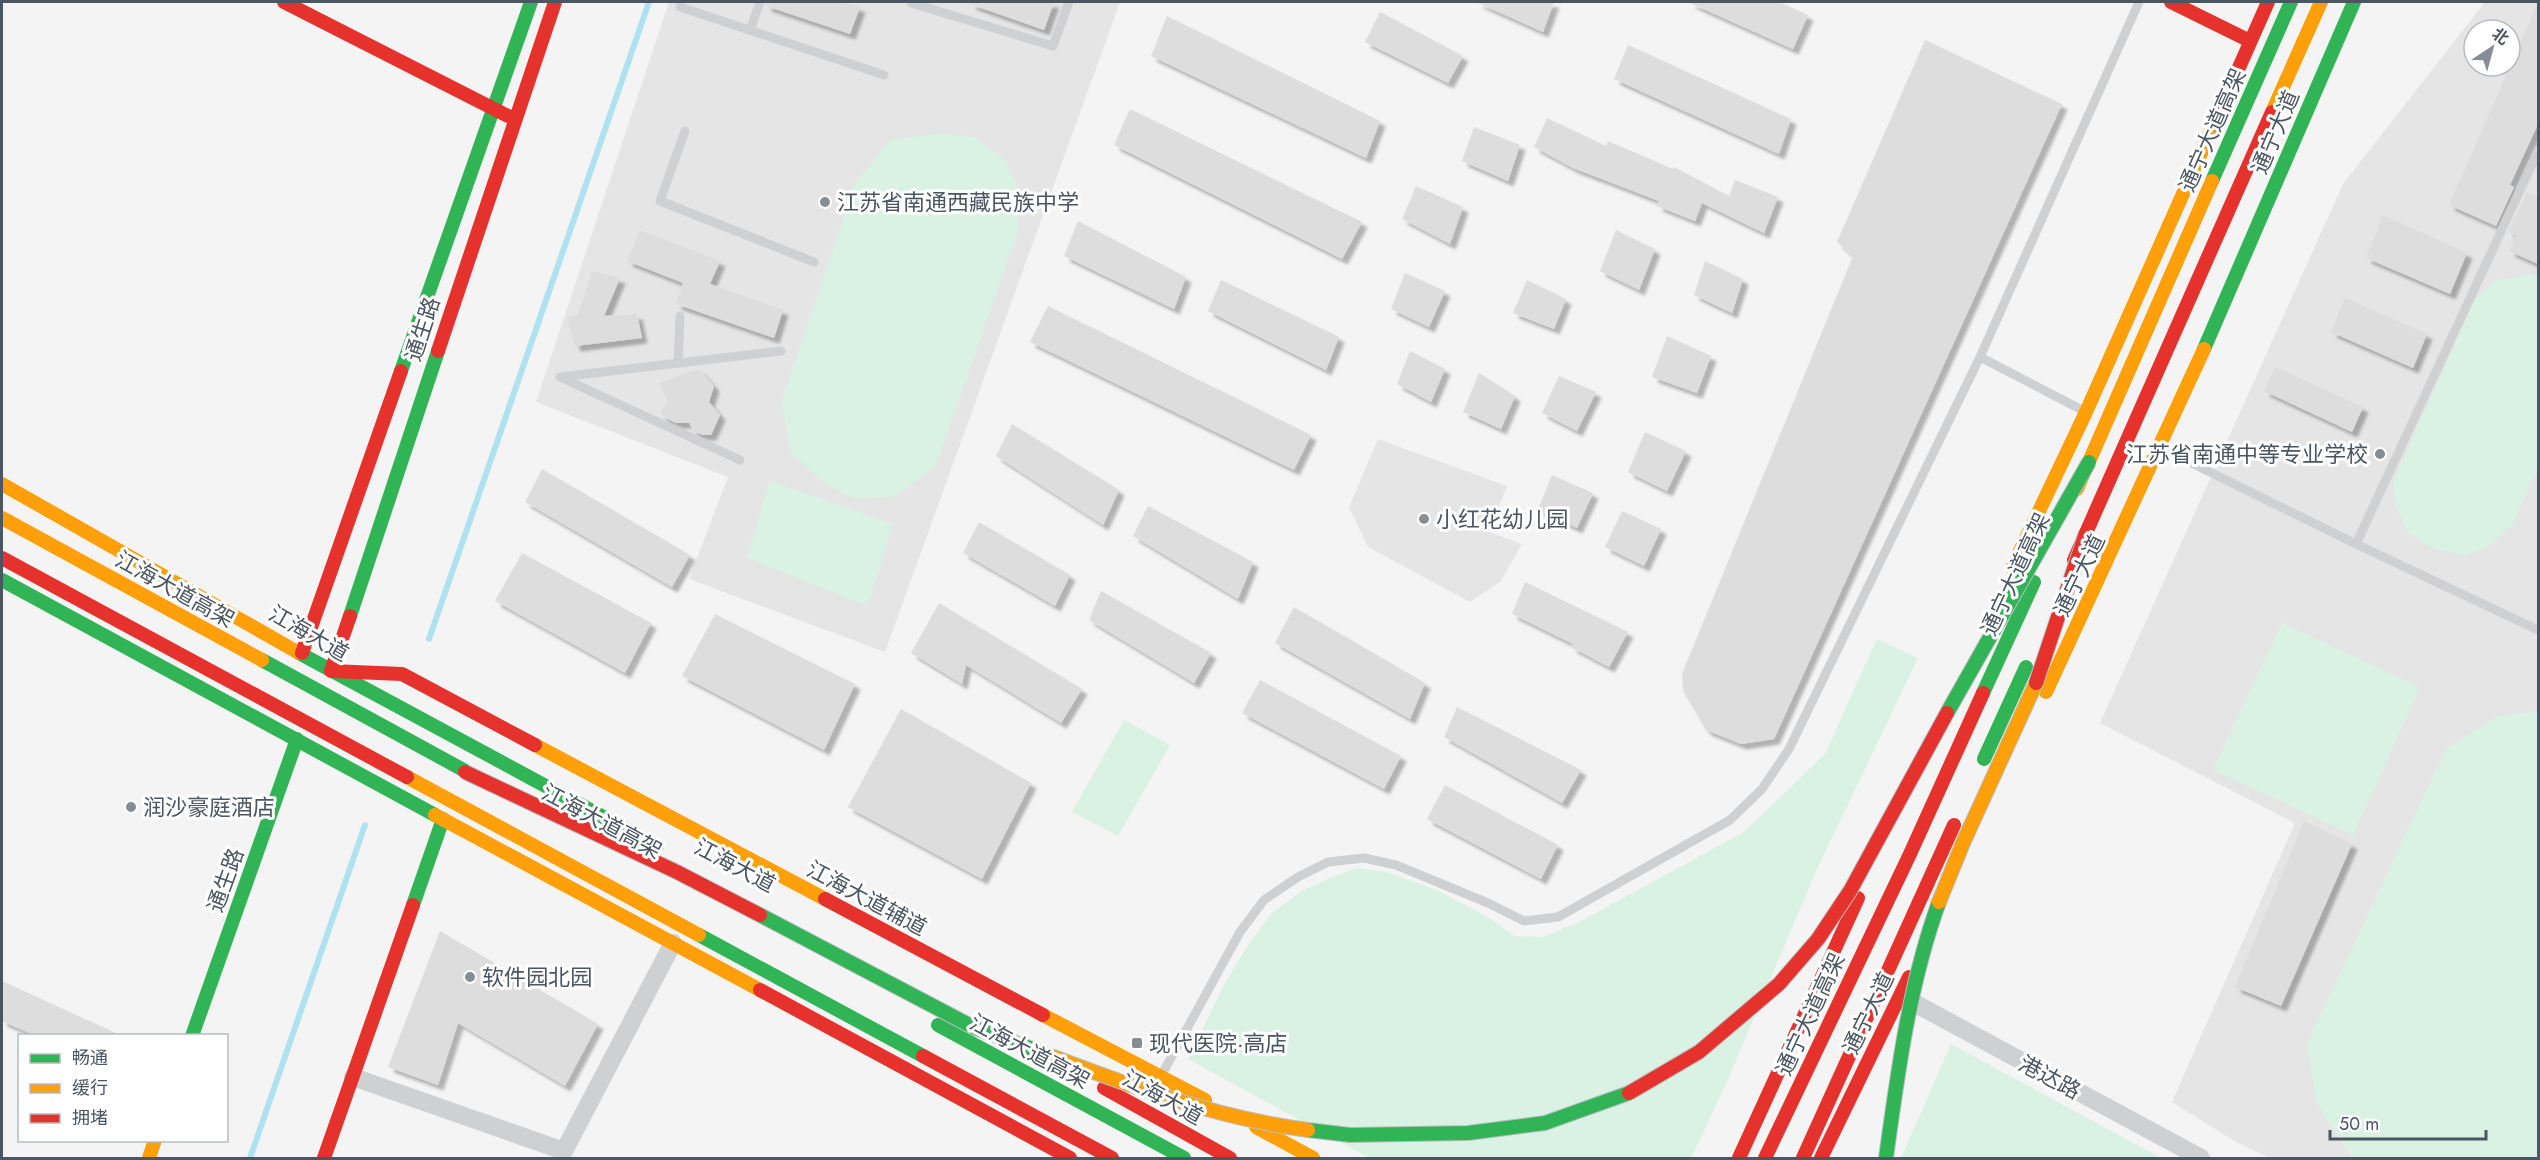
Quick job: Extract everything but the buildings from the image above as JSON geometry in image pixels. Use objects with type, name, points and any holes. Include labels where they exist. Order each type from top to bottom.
[{"type":"main road","points":[[284,2],[492,110],[514,119]]},
{"type":"main road","name":"通生路","points":[[302,653],[531,2]]},
{"type":"main road","name":"通生路","points":[[331,671],[555,2]]},
{"type":"main road","points":[[2171,2],[2250,41]]},
{"type":"main road","points":[[1739,1158],[2086,412],[2268,2]]},
{"type":"main road","name":"通宁大道高架","points":[[1766,1158],[1915,843],[2089,462],[2291,2]]},
{"type":"main road","points":[[1979,770],[2320,2]]},
{"type":"main road","name":"通宁大道","points":[[1821,1158],[2120,538],[2354,2]]},
{"type":"main road","points":[[465,772],[677,872],[973,1027],[1152,1094],[1262,1124],[1350,1135],[1468,1133],[1545,1123],[1636,1090],[1699,1052],[1779,984],[1818,939],[1850,891],[1986,641],[2089,462]]},
{"type":"main road","name":"江海大道","points":[[2,484],[331,671],[1230,1158]]},
{"type":"main road","name":"江海大道高架","points":[[2,518],[465,772],[884,996]]},
{"type":"main road","points":[[1886,1158],[1902,1048],[1928,935],[1953,870],[2033,690],[2086,533]]},
{"type":"main road","points":[[2,558],[1112,1158]]},
{"type":"main road","points":[[2,580],[1070,1158]]},
{"type":"main road","name":"江海大道辅道","points":[[331,671],[402,674],[1313,1158]]},
{"type":"main road","name":"通生路","points":[[192,1034],[297,739]]},
{"type":"main road","points":[[1803,1158],[1959,814]]},
{"type":"main road","points":[[324,1158],[443,819]]},
{"type":"main road","name":"江海大道高架","points":[[926,1018],[1185,1158]]},
{"type":"main road","points":[[148,1158],[154,1142]]},
{"type":"street","points":[[353,1077],[564,1151],[673,943]]},
{"type":"street","name":"港达路","points":[[1900,995],[2201,1158]]},
{"type":"lane","points":[[750,30],[760,2]]},
{"type":"lane","points":[[910,3],[1053,46],[1069,2]]},
{"type":"lane","points":[[1161,1076],[1240,932],[1264,900],[1298,877],[1328,862],[1364,858],[1396,865],[1488,903],[1524,921],[1558,917],[1730,820],[1762,789],[1789,749],[1980,357],[2139,2]]},
{"type":"lane","points":[[680,7],[884,75]]},
{"type":"lane","points":[[685,131],[660,201],[814,262]]},
{"type":"lane","points":[[2356,544],[2536,156],[2538,157]]},
{"type":"lane","points":[[678,363],[680,316]]},
{"type":"lane","points":[[740,460],[560,377],[781,351]]},
{"type":"lane","points":[[1980,357],[2086,412]]},
{"type":"lane","points":[[2161,448],[2538,630]]},
{"type":"shaded area","name":"江苏省南通西藏民族中学","points":[[669,2],[1120,2],[885,652],[689,579],[728,477],[536,402]]},
{"type":"shaded area","name":"江苏省南通中等专业学校","points":[[2485,2],[2538,2],[2538,1158],[2270,1158],[2236,1142],[2172,1102],[2295,823],[2100,723],[2343,184],[2462,31],[2462,78],[2522,78],[2522,18],[2473,18]]},
{"type":"shaded area","name":"小红花幼儿园","points":[[1378,439],[1507,486],[1489,532],[1522,544],[1501,581],[1470,602],[1368,547],[1349,507]]},
{"type":"green space","points":[[941,133],[974,137],[1004,158],[1018,190],[1018,231],[936,465],[895,497],[855,499],[829,486],[790,453],[782,401],[856,181],[891,140]]},
{"type":"green space","points":[[2530,274],[2538,277],[2538,466],[2512,526],[2488,546],[2465,556],[2432,548],[2408,532],[2396,506],[2393,482],[2474,301],[2494,281]]},
{"type":"green space","points":[[770,481],[893,524],[867,606],[747,558]]},
{"type":"green space","points":[[2282,623],[2420,687],[2353,835],[2213,770]]},
{"type":"green space","points":[[1877,639],[1918,658],[1817,869],[1725,1086],[1691,1158],[1369,1158],[1188,1059],[1224,985],[1248,945],[1272,913],[1302,891],[1332,877],[1357,868],[1387,872],[1437,890],[1489,918],[1515,936],[1544,937],[1581,921],[1744,832],[1825,754]]},
{"type":"green space","points":[[2538,711],[2538,1158],[2353,1158],[2317,1104],[2307,1044],[2446,749],[2496,717]]},
{"type":"green space","points":[[1124,720],[1170,745],[1118,836],[1072,812]]},
{"type":"green space","points":[[1951,1044],[2161,1158],[1901,1158]]},
{"type":"waterway","points":[[429,639],[649,2]]},
{"type":"waterway","points":[[250,1158],[365,825]]},
{"type":"traffic: fast","points":[[401,371],[531,2]]},
{"type":"traffic: fast","points":[[2212,181],[2291,2]]},
{"type":"traffic: fast","points":[[2204,349],[2354,2]]},
{"type":"traffic: fast","points":[[350,616],[438,351]]},
{"type":"traffic: fast","points":[[1947,713],[2089,462]]},
{"type":"traffic: fast","points":[[2,580],[435,815]]},
{"type":"traffic: fast","points":[[1983,693],[2034,582]]},
{"type":"traffic: fast","points":[[299,653],[657,846]]},
{"type":"traffic: fast","points":[[262,660],[491,785]]},
{"type":"traffic: fast","points":[[1984,759],[2026,667]]},
{"type":"traffic: fast","points":[[193,1034],[297,739]]},
{"type":"traffic: fast","points":[[413,905],[443,819]]},
{"type":"traffic: fast","points":[[1886,1158],[1912,997],[1939,902]]},
{"type":"traffic: fast","points":[[760,915],[973,1027],[1043,1053]]},
{"type":"traffic: fast","points":[[699,935],[923,1056]]},
{"type":"traffic: fast","points":[[938,1025],[1184,1158]]},
{"type":"traffic: fast","points":[[1308,1130],[1350,1135],[1468,1133],[1545,1123],[1629,1093]]},
{"type":"traffic: slow","points":[[2272,112],[2321,2]]},
{"type":"traffic: slow","points":[[2012,568],[2086,412],[2214,124]]},
{"type":"traffic: slow","points":[[2077,489],[2212,181]]},
{"type":"traffic: slow","points":[[2046,692],[2204,349]]},
{"type":"traffic: slow","points":[[2,484],[299,653]]},
{"type":"traffic: slow","points":[[2,518],[262,660]]},
{"type":"traffic: slow","points":[[1939,902],[1963,843],[2036,683]]},
{"type":"traffic: slow","points":[[535,745],[825,899]]},
{"type":"traffic: slow","points":[[407,777],[699,935]]},
{"type":"traffic: slow","points":[[435,815],[760,990]]},
{"type":"traffic: slow","points":[[1043,1015],[1205,1100]]},
{"type":"traffic: slow","points":[[1043,1053],[1141,1089],[1207,1109],[1240,1118],[1308,1130]]},
{"type":"traffic: slow","points":[[1256,1127],[1313,1158]]},
{"type":"traffic: slow","points":[[149,1158],[154,1142]]},
{"type":"traffic: jam","points":[[284,2],[508,116]]},
{"type":"traffic: jam","points":[[438,351],[555,2]]},
{"type":"traffic: jam","points":[[2171,2],[2250,41]]},
{"type":"traffic: jam","points":[[2214,124],[2268,2]]},
{"type":"traffic: jam","points":[[2074,560],[2272,112]]},
{"type":"traffic: jam","points":[[302,653],[401,371]]},
{"type":"traffic: jam","points":[[2036,683],[2086,533]]},
{"type":"traffic: jam","points":[[2,558],[407,777]]},
{"type":"traffic: jam","points":[[350,616],[331,671],[402,674],[535,745]]},
{"type":"traffic: jam","points":[[1765,1158],[1910,854],[1983,693]]},
{"type":"traffic: jam","points":[[1629,1093],[1699,1052],[1779,984],[1818,939],[1850,891],[1947,713]]},
{"type":"traffic: jam","points":[[465,772],[677,872],[760,915]]},
{"type":"traffic: jam","points":[[1803,1158],[1954,825]]},
{"type":"traffic: jam","points":[[1739,1158],[1858,898]]},
{"type":"traffic: jam","points":[[825,899],[1043,1015]]},
{"type":"traffic: jam","points":[[324,1158],[413,905]]},
{"type":"traffic: jam","points":[[1821,1158],[1909,977]]},
{"type":"traffic: jam","points":[[760,990],[1070,1158]]},
{"type":"traffic: jam","points":[[923,1056],[1112,1158]]},
{"type":"traffic: jam","points":[[1104,1088],[1230,1158]]},
{"type":"place","name":"江苏省南通西藏民族中学","points":[[825,202]]},
{"type":"place","name":"江苏省南通中等专业学校","points":[[2380,454]]},
{"type":"place","name":"小红花幼儿园","points":[[1424,519]]},
{"type":"place","name":"润沙豪庭酒店","points":[[131,807]]},
{"type":"place","name":"软件园北园","points":[[470,977]]},
{"type":"place","name":"现代医院·高店","points":[[1137,1043]]}]
